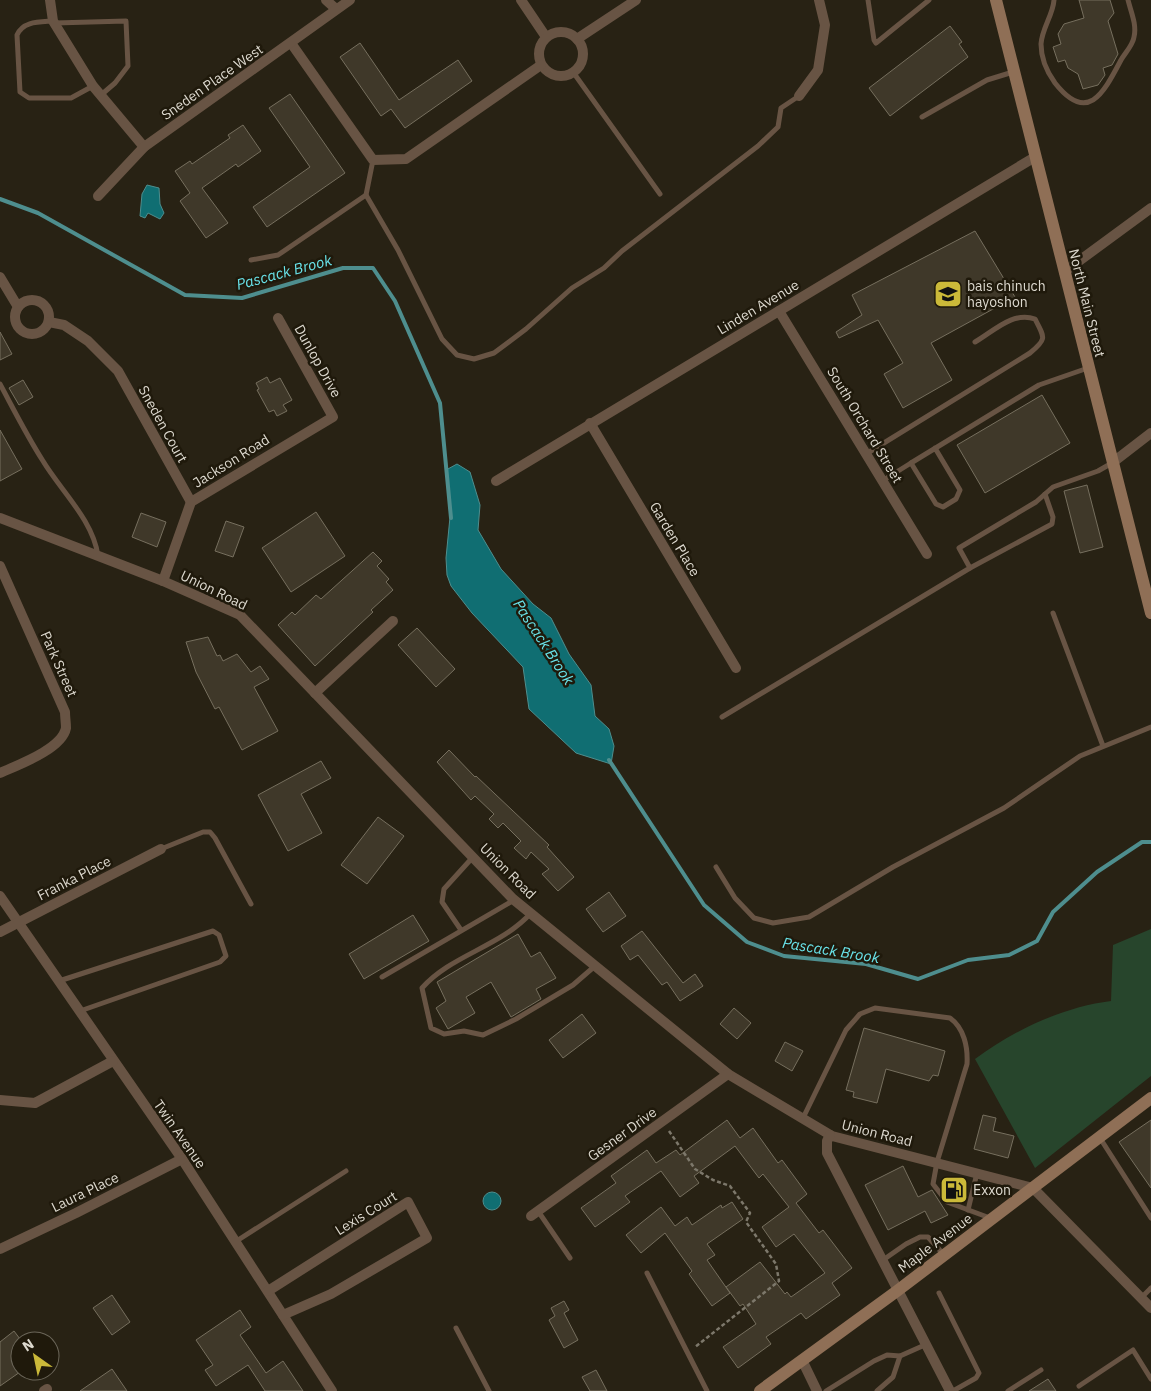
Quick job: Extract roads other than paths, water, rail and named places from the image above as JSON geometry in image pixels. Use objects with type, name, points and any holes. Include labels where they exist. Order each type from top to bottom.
[{"type":"main road","name":"North Main Street","points":[[996,0],[1151,613]]},
{"type":"main road","name":"Maple Avenue","points":[[760,1391],[897,1291],[1151,1098]]},
{"type":"street","points":[[50,0],[54,22],[93,86],[144,147]]},
{"type":"street","points":[[326,0],[336,9]]},
{"type":"street","name":"Sneden Place West","points":[[98,196],[144,147],[350,0]]},
{"type":"street","points":[[521,0],[546,37]]},
{"type":"street","points":[[577,40],[636,0]]},
{"type":"street","points":[[799,96],[818,70],[825,25],[819,0]]},
{"type":"street","points":[[561,32],[568,33],[577,40],[583,50],[581,64],[573,72],[565,76],[551,74],[541,65],[539,50],[546,37],[561,32]]},
{"type":"street","points":[[291,43],[373,160],[406,159],[541,65]]},
{"type":"street","name":"Linden Avenue","points":[[496,481],[1035,157]]},
{"type":"street","points":[[1064,272],[1151,208]]},
{"type":"street","points":[[0,277],[18,307]]},
{"type":"street","points":[[27,300],[38,300],[49,312],[49,322],[42,332],[30,335],[24,333],[16,324],[15,312],[18,307],[27,300]]},
{"type":"street","name":"South Orchard Street","points":[[779,311],[927,554]]},
{"type":"street","name":"Dunlop Drive","points":[[278,318],[333,418]]},
{"type":"street","name":"Sneden Court","points":[[49,322],[64,325],[88,341],[118,371],[190,502]]},
{"type":"street","name":"Jackson Road","points":[[163,581],[190,502],[333,418]]},
{"type":"street","name":"Garden Place","points":[[590,423],[736,668]]},
{"type":"street","points":[[1112,463],[1151,433]]},
{"type":"street","name":"Union Road","points":[[0,518],[163,581],[240,615],[515,900],[728,1074],[830,1135],[1033,1188]]},
{"type":"street","name":"Park Street","points":[[0,566],[64,712],[66,729],[58,741],[45,752],[0,774]]},
{"type":"street","points":[[315,692],[393,621]]},
{"type":"street","name":"Franka Place","points":[[0,932],[161,848]]},
{"type":"street","name":"Twin Avenue","points":[[0,896],[112,1061],[182,1159],[332,1391]]},
{"type":"street","points":[[0,1100],[35,1103],[112,1061]]},
{"type":"street","name":"Gesner Drive","points":[[534,1214],[728,1074]]},
{"type":"street","points":[[830,1135],[827,1141],[827,1153],[897,1291],[928,1344],[951,1391]]},
{"type":"street","name":"Laura Place","points":[[0,1248],[76,1213],[182,1159]]},
{"type":"street","points":[[1033,1188],[1151,1308]]},
{"type":"street","name":"Lexis Court","points":[[268,1291],[408,1202],[427,1238],[331,1294],[283,1315]]},
{"type":"street","points":[[802,1360],[817,1391]]},
{"type":"lane","points":[[868,0],[876,43],[929,0]]},
{"type":"lane","points":[[1054,0],[1041,44],[1044,61],[1049,75],[1063,93],[1074,101],[1085,102],[1104,92],[1134,40],[1135,26],[1128,0]]},
{"type":"lane","points":[[93,86],[71,98],[28,98],[20,92],[18,31],[27,24],[126,21],[128,66],[115,83],[101,95]]},
{"type":"lane","points":[[573,72],[660,194]]},
{"type":"lane","points":[[922,116],[987,80],[1014,72]]},
{"type":"lane","points":[[373,160],[366,195],[398,250],[442,339],[458,355],[474,359],[494,353],[526,329],[572,288],[604,268],[622,251],[758,146],[778,127],[781,108],[799,96]]},
{"type":"lane","points":[[251,260],[278,256],[366,195]]},
{"type":"lane","points":[[866,454],[1030,353],[1042,343],[1044,335],[1036,319],[1027,316],[1016,316],[976,342]]},
{"type":"lane","points":[[882,481],[1039,384],[1088,367]]},
{"type":"lane","points":[[0,384],[43,461],[89,528],[96,543],[98,556]]},
{"type":"lane","points":[[911,463],[936,504],[943,506],[956,499],[960,490],[935,448]]},
{"type":"lane","points":[[970,568],[959,548],[1045,494],[1053,487],[1098,471],[1112,463]]},
{"type":"lane","points":[[722,717],[970,568],[1052,524],[1053,517],[1045,494]]},
{"type":"lane","points":[[1053,613],[1103,746]]},
{"type":"lane","points":[[716,867],[735,898],[754,918],[773,923],[809,917],[908,859],[1004,808],[1080,756],[1151,727]]},
{"type":"lane","points":[[161,848],[203,832],[210,832],[216,838],[251,904]]},
{"type":"lane","points":[[461,930],[442,902],[444,888],[474,857]]},
{"type":"lane","points":[[382,977],[515,900]]},
{"type":"lane","points":[[531,913],[499,939],[434,974],[422,988],[431,1028],[444,1034],[464,1031],[483,1035],[516,1019],[573,985],[595,965]]},
{"type":"lane","points":[[58,981],[213,931],[219,935],[226,956],[220,962],[79,1012]]},
{"type":"lane","points":[[803,1118],[846,1030],[860,1014],[875,1008],[950,1018],[957,1023],[968,1051],[967,1064],[937,1162],[933,1184],[947,1202],[992,1218]]},
{"type":"lane","points":[[1100,1138],[1151,1218]]},
{"type":"lane","points":[[236,1242],[346,1171]]},
{"type":"lane","points":[[968,1210],[977,1173]]},
{"type":"lane","points":[[534,1214],[570,1258]]},
{"type":"lane","points":[[882,1260],[920,1237],[928,1237],[944,1255]]},
{"type":"lane","points":[[647,1273],[706,1391]]},
{"type":"lane","points":[[1141,1298],[1151,1288]]},
{"type":"lane","points":[[939,1293],[978,1373],[976,1378],[951,1391]]},
{"type":"lane","points":[[456,1328],[489,1391]]},
{"type":"lane","points":[[826,1391],[874,1361],[888,1356],[900,1356],[928,1344]]},
{"type":"lane","points":[[1079,1386],[1133,1350],[1151,1379]]},
{"type":"lane","points":[[877,1391],[893,1377],[900,1356]]},
{"type":"lane","points":[[1008,1391],[1041,1370]]},
{"type":"water","points":[[147,185],[159,188],[160,204],[164,213],[160,219],[148,213],[145,218],[140,216],[142,194]]},
{"type":"water","points":[[457,464],[470,472],[480,505],[478,530],[501,569],[533,604],[551,618],[569,654],[591,685],[595,716],[609,729],[614,746],[611,764],[576,753],[529,709],[523,667],[472,613],[451,586],[447,575],[446,558],[450,517],[446,470]]},
{"type":"water","points":[[488,1192],[496,1192],[501,1197],[499,1208],[488,1210],[483,1205],[483,1197]]},
{"type":"waterway","name":"Pascack Brook","points":[[0,199],[38,213],[185,295],[242,298],[343,268],[373,268],[395,301],[440,403],[451,518]]},
{"type":"waterway","name":"Pascack Brook","points":[[609,760],[704,905],[747,942],[784,956],[866,964],[918,979],[968,960],[1009,955],[1037,941],[1053,912],[1097,872],[1142,842],[1151,842]]},
{"type":"place","name":"bais chinuch hayoshon","points":[[948,294]]},
{"type":"place","name":"Exxon","points":[[954,1190]]}]
